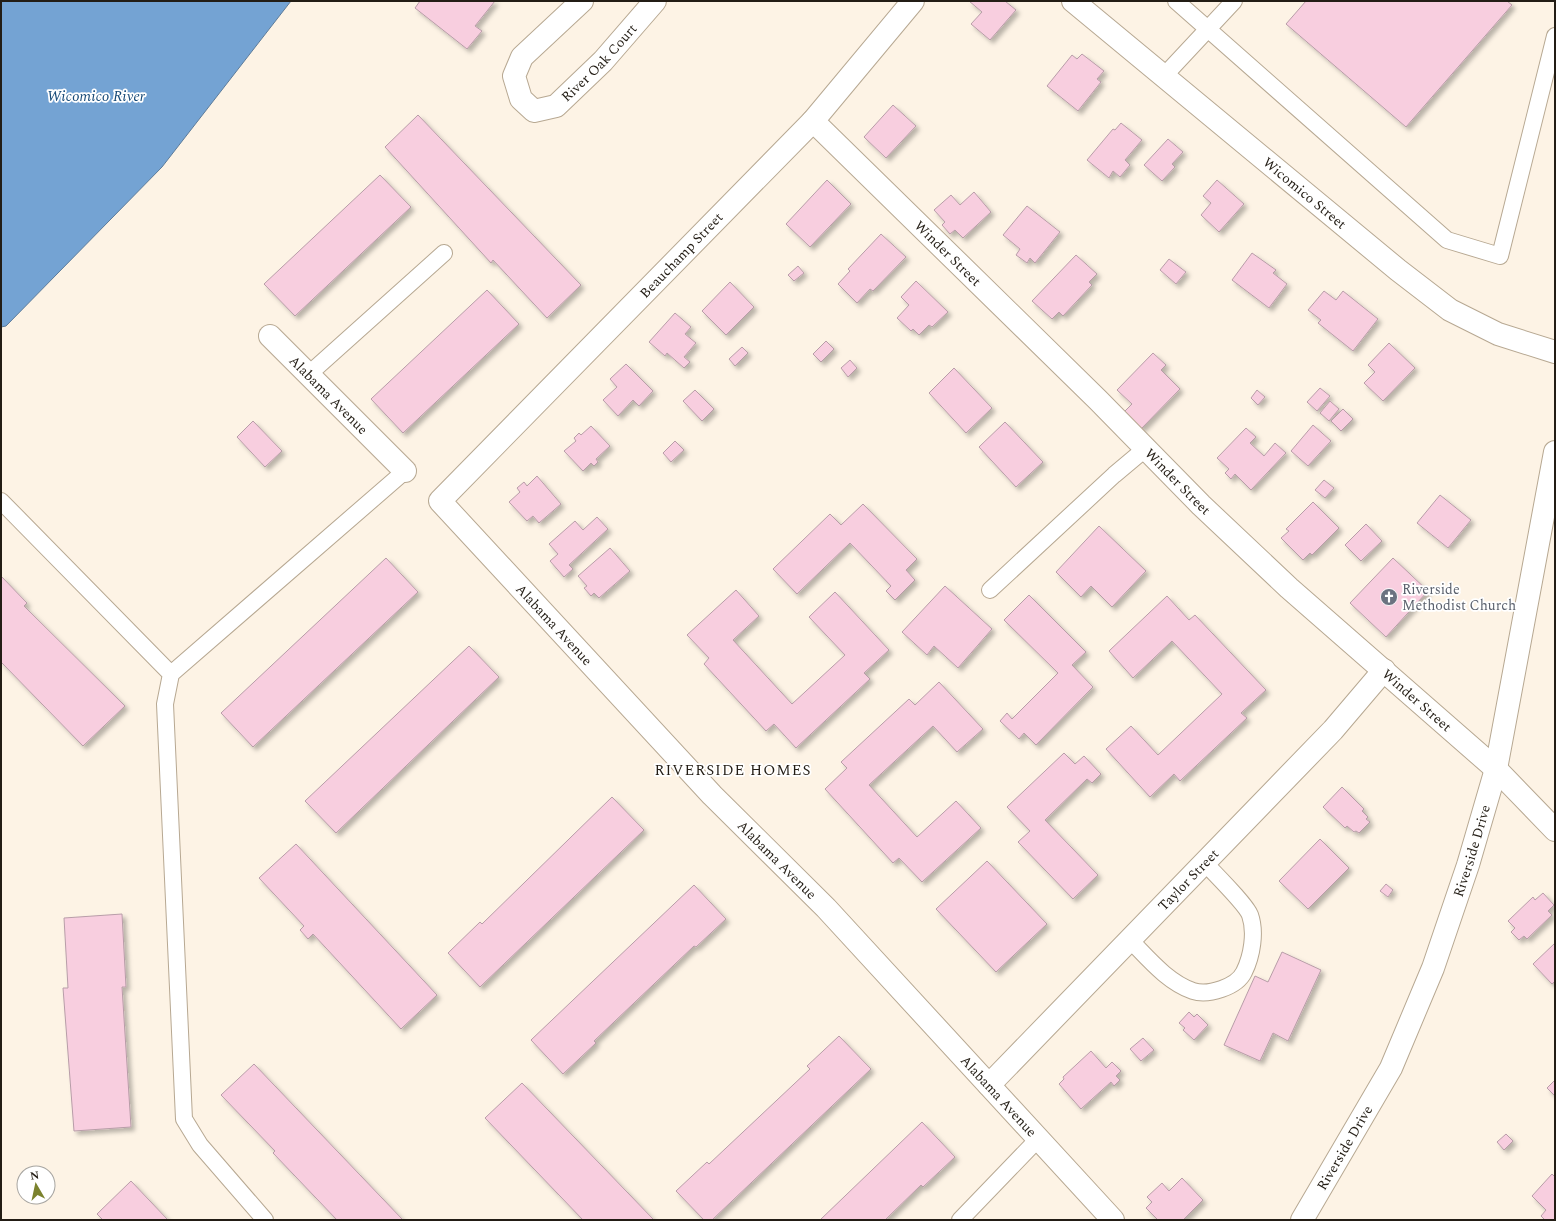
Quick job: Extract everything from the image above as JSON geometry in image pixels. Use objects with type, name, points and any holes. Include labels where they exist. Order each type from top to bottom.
[{"type":"street","name":"River Oak Court","points":[[582,1],[522,57],[514,76],[521,99],[534,111],[556,106],[603,61],[655,1]]},
{"type":"street","name":"Beauchamp Street","points":[[440,501],[813,121],[913,1]]},
{"type":"street","name":"Wicomico Street","points":[[1074,1],[1392,265],[1450,310],[1498,334],[1555,352]]},
{"type":"street","name":"Winder Street","points":[[813,121],[1098,400],[1145,450],[1289,588],[1496,769],[1555,830]]},
{"type":"street","name":"Alabama Avenue","points":[[270,336],[404,471]]},
{"type":"street","name":"Riverside Drive","points":[[1302,1220],[1394,1061],[1433,968],[1468,865],[1496,769],[1555,452]]},
{"type":"street","name":"Alabama Avenue","points":[[440,501],[680,761],[826,908],[1114,1220]]},
{"type":"street","name":"Taylor Street","points":[[989,1085],[1333,730],[1384,670]]},
{"type":"lane","points":[[1176,1],[1447,240],[1500,256],[1555,36]]},
{"type":"lane","points":[[1164,76],[1234,1]]},
{"type":"lane","points":[[309,374],[444,253]]},
{"type":"lane","points":[[990,590],[1114,475],[1145,450]]},
{"type":"lane","points":[[265,1220],[200,1145],[184,1119],[166,704],[171,674],[404,471]]},
{"type":"lane","points":[[1,501],[171,674]]},
{"type":"lane","points":[[1129,940],[1158,968],[1178,984],[1194,991],[1213,992],[1228,986],[1244,973],[1253,934],[1249,914],[1204,862]]},
{"type":"lane","points":[[960,1220],[1039,1138]]},
{"type":"water","name":"Wicomico River","points":[[1,1],[291,1],[162,167],[6,326],[1,327]]},
{"type":"building","points":[[420,1],[495,1],[475,26],[482,31],[467,49],[415,8]]},
{"type":"building","points":[[969,1],[1005,1],[1016,10],[990,40],[971,24],[982,12]]},
{"type":"building","points":[[1306,1],[1507,1],[1512,5],[1406,127],[1286,24]]},
{"type":"building","points":[[1082,54],[1104,71],[1097,79],[1101,82],[1078,111],[1047,86],[1072,55],[1077,59]]},
{"type":"building","points":[[893,105],[916,126],[886,158],[864,137]]},
{"type":"building","points":[[418,115],[581,285],[547,318],[493,260],[491,263],[385,147]]},
{"type":"building","points":[[1121,123],[1142,140],[1125,160],[1130,165],[1120,177],[1113,171],[1109,178],[1087,160],[1113,129],[1115,130]]},
{"type":"building","points":[[1168,139],[1183,152],[1172,164],[1175,167],[1162,181],[1144,165]]},
{"type":"building","points":[[380,175],[411,207],[295,316],[264,284]]},
{"type":"building","points":[[827,180],[851,204],[810,247],[786,224]]},
{"type":"building","points":[[1217,180],[1244,204],[1219,232],[1201,215],[1211,203],[1203,196]]},
{"type":"building","points":[[974,192],[991,212],[963,238],[955,230],[950,234],[942,225],[945,222],[934,210],[951,195],[960,205]]},
{"type":"building","points":[[1027,206],[1060,232],[1035,263],[1030,258],[1027,263],[1016,255],[1020,249],[1003,235]]},
{"type":"building","points":[[881,234],[906,257],[873,291],[870,289],[857,303],[838,284],[850,271],[848,269]]},
{"type":"building","points":[[1252,253],[1276,270],[1273,273],[1287,284],[1269,308],[1232,280]]},
{"type":"building","points":[[1076,255],[1097,274],[1089,282],[1092,285],[1063,316],[1059,312],[1052,319],[1032,301]]},
{"type":"building","points":[[1169,259],[1186,272],[1176,284],[1160,270]]},
{"type":"building","points":[[798,266],[804,273],[794,281],[788,275]]},
{"type":"building","points":[[916,281],[948,312],[932,327],[929,325],[919,335],[913,329],[911,331],[897,318],[909,305],[901,297]]},
{"type":"building","points":[[730,282],[754,307],[726,335],[702,311]]},
{"type":"building","points":[[487,290],[519,324],[403,433],[371,399]]},
{"type":"building","points":[[1324,291],[1336,300],[1343,291],[1378,319],[1353,351],[1318,323],[1321,320],[1308,310]]},
{"type":"building","points":[[675,313],[691,327],[685,334],[696,343],[684,357],[690,362],[684,368],[667,353],[665,356],[649,342]]},
{"type":"building","points":[[826,341],[834,349],[821,362],[813,354]]},
{"type":"building","points":[[1389,343],[1415,368],[1383,401],[1364,383],[1375,372],[1368,365]]},
{"type":"building","points":[[742,347],[748,353],[735,366],[729,359]]},
{"type":"building","points":[[1153,353],[1166,365],[1161,370],[1180,389],[1141,429],[1124,412],[1132,404],[1117,390]]},
{"type":"building","points":[[850,360],[857,368],[848,377],[841,368]]},
{"type":"building","points":[[626,364],[653,391],[639,406],[633,400],[618,416],[603,400],[617,387],[610,379]]},
{"type":"building","points":[[954,368],[992,408],[966,433],[929,393]]},
{"type":"building","points":[[1320,388],[1330,396],[1317,411],[1307,402]]},
{"type":"building","points":[[695,390],[714,409],[702,421],[683,401]]},
{"type":"building","points":[[1257,390],[1265,397],[1258,405],[1251,398]]},
{"type":"building","points":[[1330,401],[1339,409],[1329,421],[1320,413]]},
{"type":"building","points":[[1343,409],[1353,419],[1341,431],[1331,421]]},
{"type":"building","points":[[253,421],[282,451],[265,467],[237,437]]},
{"type":"building","points":[[1005,422],[1043,462],[1016,487],[979,447]]},
{"type":"building","points":[[1313,425],[1331,441],[1308,466],[1291,451]]},
{"type":"building","points":[[591,426],[610,446],[596,459],[598,462],[594,466],[591,463],[583,471],[564,451],[576,441],[574,438],[579,433],[581,435]]},
{"type":"building","points":[[1246,428],[1256,437],[1250,443],[1264,456],[1275,443],[1286,453],[1251,490],[1235,474],[1231,479],[1225,473],[1229,469],[1217,458]]},
{"type":"building","points":[[675,441],[684,450],[671,462],[663,453]]},
{"type":"building","points":[[537,476],[561,504],[539,523],[533,516],[527,521],[509,502],[520,492],[517,488],[524,482],[527,486]]},
{"type":"building","points":[[1324,480],[1334,488],[1325,498],[1315,490]]},
{"type":"building","points":[[1440,495],[1471,520],[1448,548],[1417,523]]},
{"type":"building","points":[[1313,502],[1339,528],[1312,555],[1310,553],[1303,560],[1281,538],[1289,531],[1286,529]]},
{"type":"building","points":[[863,504],[917,559],[906,570],[915,580],[895,600],[886,591],[891,586],[850,543],[797,594],[773,569],[830,514],[841,525]]},
{"type":"building","points":[[597,517],[608,529],[569,565],[573,569],[564,577],[550,561],[558,554],[549,544],[575,521],[583,530]]},
{"type":"building","points":[[1366,524],[1382,541],[1361,561],[1345,545]]},
{"type":"building","points":[[1099,526],[1146,571],[1112,607],[1091,586],[1081,597],[1056,572]]},
{"type":"building","points":[[610,548],[630,571],[599,598],[594,593],[591,596],[584,588],[587,586],[578,576]]},
{"type":"building","points":[[386,558],[418,592],[253,747],[221,713]]},
{"type":"building","name":"Riverside Methodist Church","points":[[1393,558],[1428,591],[1386,637],[1350,603]]},
{"type":"building","points":[[1,576],[27,603],[24,606],[125,706],[83,746],[1,662]]},
{"type":"building","points":[[945,586],[992,629],[958,668],[934,646],[927,655],[902,632]]},
{"type":"building","points":[[736,590],[759,616],[733,640],[792,704],[845,655],[809,617],[835,592],[889,650],[864,673],[870,679],[796,748],[774,724],[766,731],[704,664],[709,658],[687,635]]},
{"type":"building","points":[[1029,595],[1086,652],[1072,665],[1093,687],[1036,745],[1024,733],[1019,739],[1000,721],[1007,713],[1012,719],[1058,673],[1004,620]]},
{"type":"building","points":[[1167,596],[1189,620],[1195,615],[1266,690],[1241,713],[1247,718],[1180,781],[1174,774],[1150,797],[1106,749],[1131,726],[1158,755],[1222,694],[1172,641],[1133,678],[1109,651]]},
{"type":"building","points":[[469,646],[499,677],[336,833],[305,801]]},
{"type":"building","points":[[939,682],[983,729],[957,752],[933,726],[869,785],[917,837],[956,801],[981,828],[922,882],[899,858],[893,863],[825,789],[847,768],[841,762],[909,699],[915,705]]},
{"type":"building","points":[[1064,753],[1075,764],[1084,756],[1101,774],[1092,783],[1087,779],[1045,820],[1098,875],[1073,899],[1018,842],[1030,831],[1007,807]]},
{"type":"building","points":[[1342,787],[1364,809],[1362,811],[1368,817],[1366,819],[1370,822],[1359,833],[1356,831],[1354,832],[1347,826],[1345,828],[1323,807]]},
{"type":"building","points":[[612,797],[644,830],[480,987],[448,953],[480,922],[482,924]]},
{"type":"building","points":[[1320,839],[1349,868],[1308,909],[1279,881]]},
{"type":"building","points":[[296,844],[437,995],[401,1029],[313,934],[308,939],[300,930],[304,926],[259,878]]},
{"type":"building","points":[[987,861],[1047,924],[996,972],[936,909]]},
{"type":"building","points":[[1386,884],[1393,890],[1388,897],[1380,891]]},
{"type":"building","points":[[694,885],[726,919],[696,947],[694,946],[594,1041],[596,1043],[563,1074],[531,1040]]},
{"type":"building","points":[[1543,893],[1554,905],[1548,911],[1552,915],[1527,939],[1524,936],[1519,940],[1511,932],[1515,928],[1508,921],[1533,897],[1535,900]]},
{"type":"building","points":[[122,914],[126,987],[122,987],[131,1127],[74,1131],[63,988],[68,988],[64,918]]},
{"type":"building","points":[[1555,943],[1555,981],[1552,984],[1533,964]]},
{"type":"building","points":[[1282,952],[1321,970],[1288,1041],[1273,1033],[1260,1061],[1224,1045],[1255,976],[1268,982]]},
{"type":"building","points":[[1189,1012],[1194,1017],[1197,1014],[1208,1025],[1194,1040],[1183,1030],[1185,1028],[1179,1023]]},
{"type":"building","points":[[839,1036],[871,1069],[712,1220],[704,1220],[676,1191],[707,1162],[709,1164],[810,1069],[807,1066]]},
{"type":"building","points":[[1143,1038],[1154,1050],[1141,1061],[1130,1049]]},
{"type":"building","points":[[1091,1051],[1106,1068],[1112,1062],[1121,1071],[1116,1076],[1120,1080],[1114,1086],[1111,1082],[1081,1109],[1059,1084],[1064,1079],[1063,1077]]},
{"type":"building","points":[[254,1064],[403,1220],[337,1220],[273,1153],[275,1151],[221,1095]]},
{"type":"building","points":[[1555,1080],[1555,1094],[1554,1095],[1547,1088]]},
{"type":"building","points":[[522,1083],[654,1220],[583,1220],[485,1118]]},
{"type":"building","points":[[922,1122],[955,1157],[923,1187],[921,1185],[885,1220],[820,1220]]},
{"type":"building","points":[[1506,1134],[1513,1141],[1504,1150],[1497,1142]]},
{"type":"building","points":[[1552,1174],[1555,1177],[1555,1220],[1545,1220],[1541,1216],[1546,1210],[1532,1196]]},
{"type":"building","points":[[1182,1178],[1203,1200],[1183,1220],[1158,1220],[1146,1208],[1152,1202],[1147,1197],[1162,1183],[1169,1191]]},
{"type":"building","points":[[131,1181],[168,1220],[103,1220],[97,1214]]},
{"type":"place","name":"Riverside Methodist Church","points":[[1389,597]]},
{"type":"district","name":"RIVERSIDE HOMES","points":[[733,770]]}]
